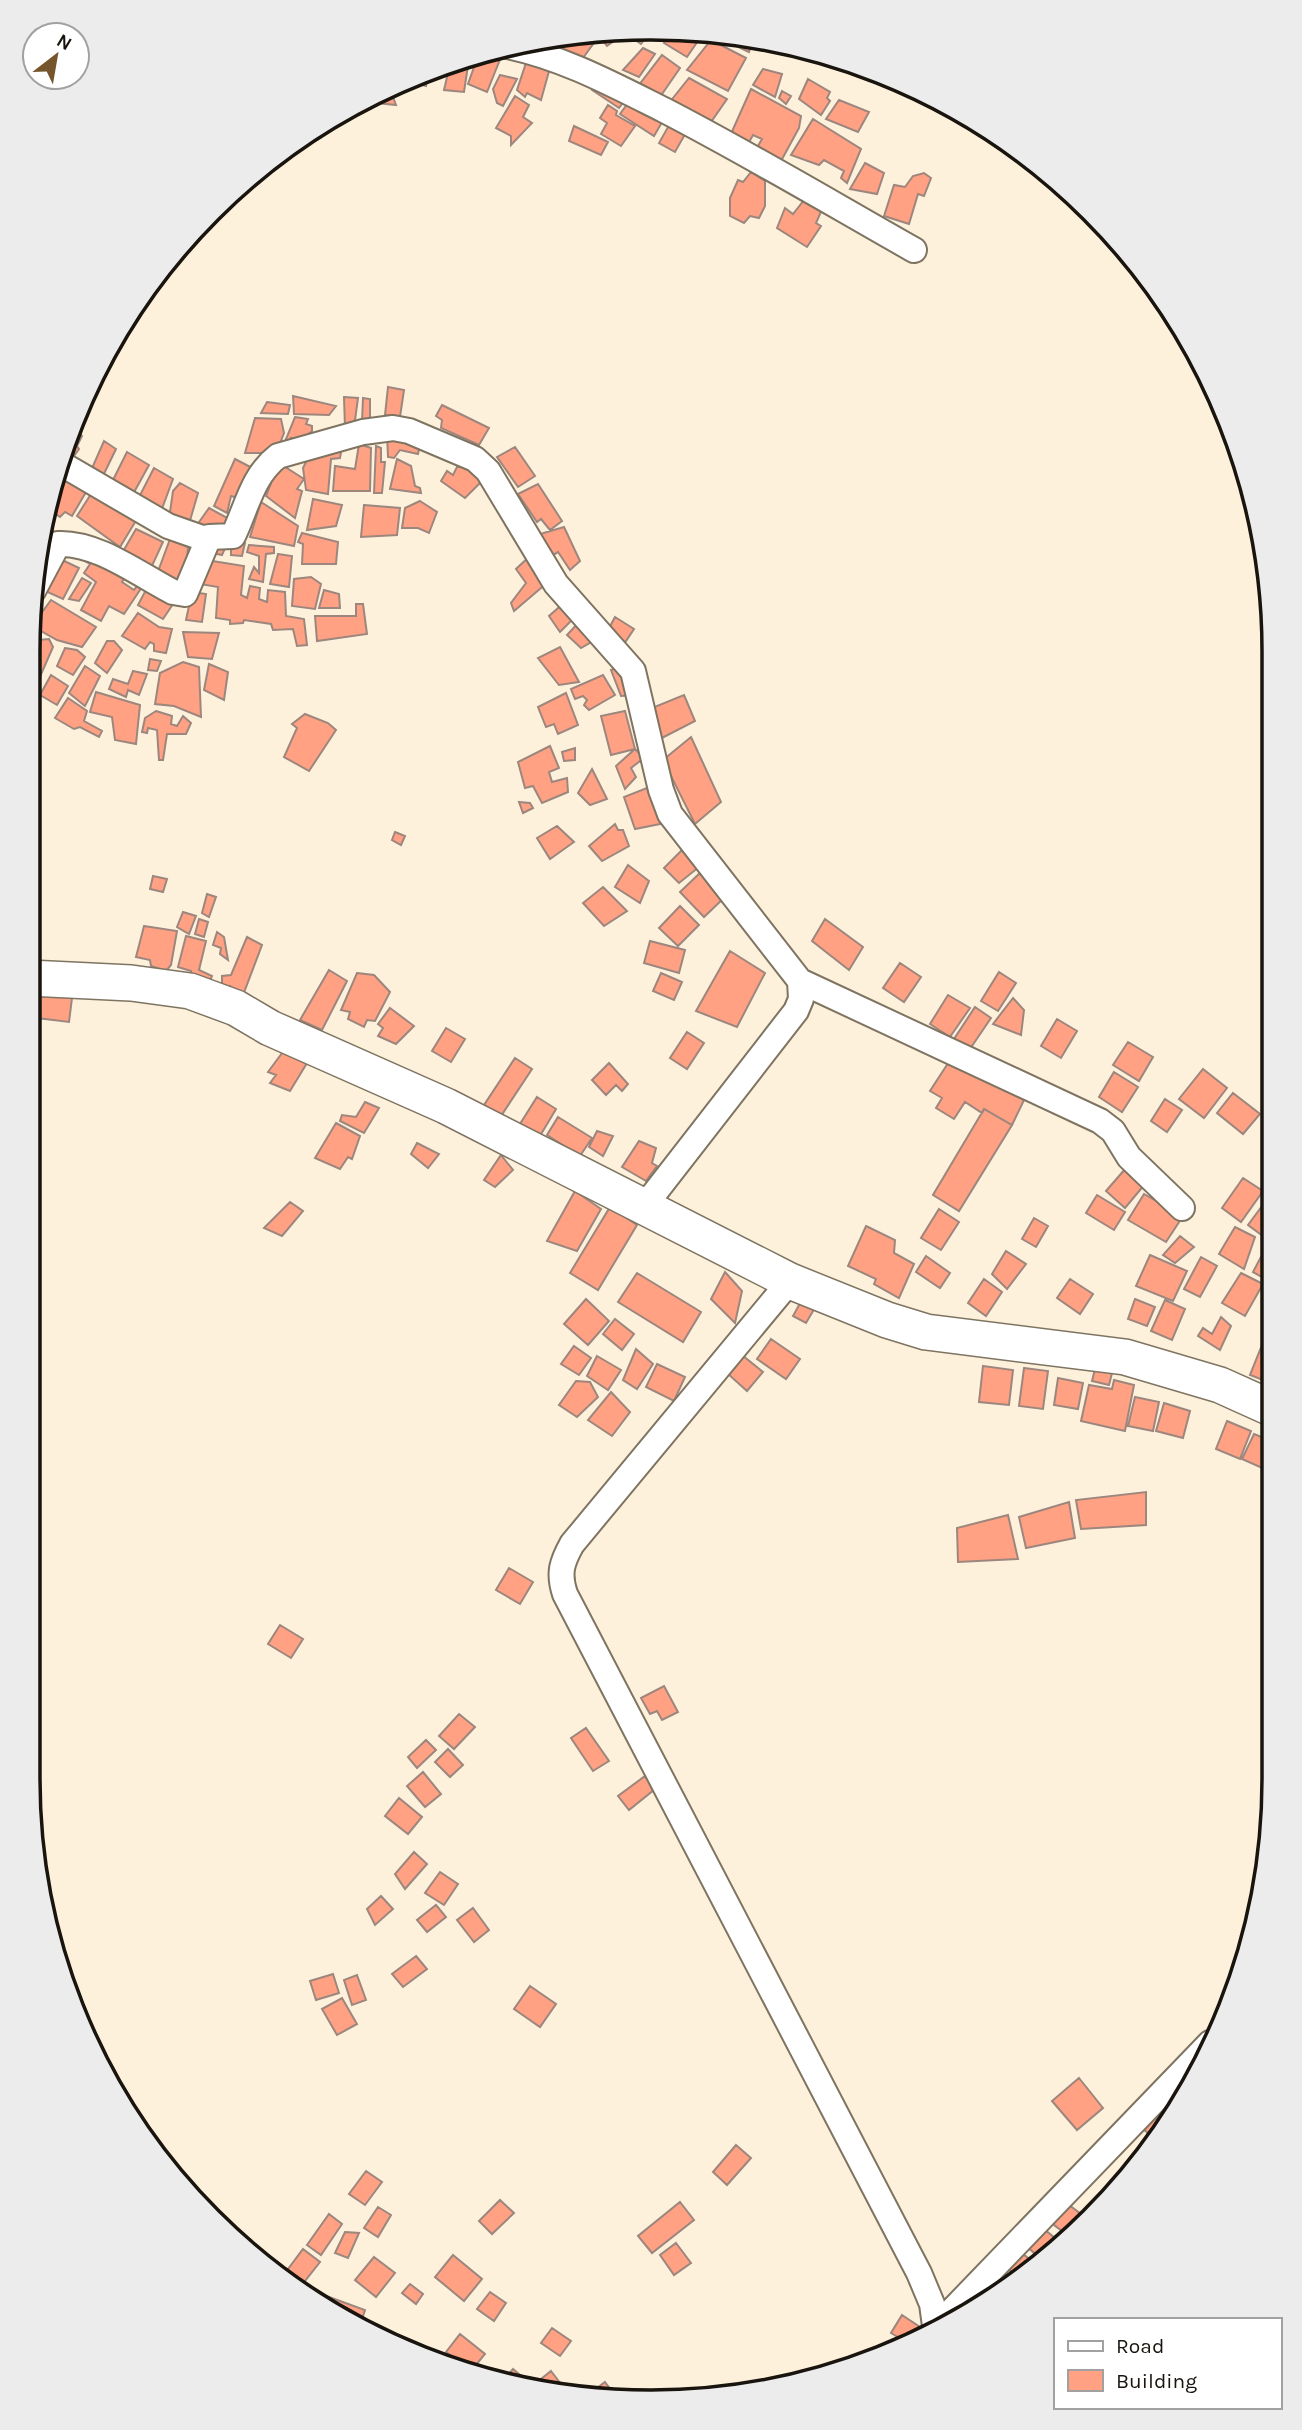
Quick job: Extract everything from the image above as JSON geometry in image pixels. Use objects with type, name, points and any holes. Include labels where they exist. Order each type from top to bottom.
[{"type":"street","points":[[529,53],[569,65],[627,92],[769,166],[914,250]]},
{"type":"street","points":[[46,567],[58,544],[71,543],[89,548],[173,592],[185,594],[211,535],[233,536],[256,480],[278,456],[363,432],[393,428],[409,431],[475,459],[488,471],[556,584],[633,671],[661,790],[670,814],[800,981],[1100,1121],[1113,1131],[1129,1157],[1182,1208]]},
{"type":"street","points":[[69,468],[168,526],[208,540]]},
{"type":"street","points":[[40,979],[131,983],[190,990],[236,1008],[270,1028],[446,1106],[790,1281],[887,1320],[926,1332],[1125,1357],[1220,1385],[1262,1404]]},
{"type":"street","points":[[643,1208],[796,1011],[801,999],[800,981]]},
{"type":"street","points":[[790,1281],[572,1544],[561,1568],[560,1577],[565,1594],[919,2273],[932,2304],[934,2320]]},
{"type":"street","points":[[953,2310],[1192,2061]]},
{"type":"building","points":[[666,41],[697,42],[687,57],[664,43]]},
{"type":"building","points":[[594,43],[583,58],[578,55],[570,59],[549,51],[571,45]]},
{"type":"building","points":[[708,43],[719,44],[746,58],[728,91],[687,70]]},
{"type":"building","points":[[643,48],[655,54],[639,77],[623,70]]},
{"type":"building","points":[[662,55],[680,68],[660,97],[639,85]]},
{"type":"building","points":[[528,57],[551,64],[541,100],[527,93],[525,97],[517,90]]},
{"type":"building","points":[[500,59],[487,92],[468,84],[474,67]]},
{"type":"building","points":[[467,69],[464,92],[444,90],[447,76]]},
{"type":"building","points":[[763,69],[782,74],[775,97],[753,85]]},
{"type":"building","points":[[500,75],[517,79],[503,106],[497,103],[493,89]]},
{"type":"building","points":[[689,78],[727,99],[711,122],[669,103]]},
{"type":"building","points":[[808,79],[830,92],[827,98],[830,101],[821,115],[799,99]]},
{"type":"building","points":[[599,84],[628,96],[619,108],[592,90]]},
{"type":"building","points":[[751,89],[801,116],[799,128],[781,161],[758,146],[762,139],[753,135],[748,144],[730,136]]},
{"type":"building","points":[[782,91],[791,96],[786,104],[779,98]]},
{"type":"building","points":[[515,96],[529,105],[523,117],[532,123],[511,145],[511,136],[496,128]]},
{"type":"building","points":[[393,98],[396,105],[380,103]]},
{"type":"building","points":[[631,99],[665,117],[654,136],[620,114]]},
{"type":"building","points":[[839,100],[869,112],[858,132],[826,119]]},
{"type":"building","points":[[608,105],[617,111],[616,115],[635,126],[621,146],[601,134],[607,123],[600,118]]},
{"type":"building","points":[[813,119],[861,149],[847,183],[841,178],[844,171],[824,160],[819,165],[791,155]]},
{"type":"building","points":[[672,120],[688,129],[675,152],[659,143]]},
{"type":"building","points":[[574,126],[608,142],[601,155],[569,141]]},
{"type":"building","points":[[865,163],[884,173],[877,194],[850,189]]},
{"type":"building","points":[[751,172],[765,181],[765,206],[759,218],[750,216],[744,223],[730,216],[730,198],[738,180],[743,182]]},
{"type":"building","points":[[924,173],[931,178],[924,196],[918,194],[909,224],[884,216],[894,185],[905,187],[913,176]]},
{"type":"building","points":[[808,195],[824,205],[816,223],[821,226],[807,247],[777,228],[785,208],[793,214]]},
{"type":"building","points":[[388,387],[404,390],[400,417],[385,415]]},
{"type":"building","points":[[293,396],[336,406],[329,415],[294,414]]},
{"type":"building","points":[[344,397],[358,398],[354,428],[345,428]]},
{"type":"building","points":[[363,398],[370,399],[370,420],[362,422]]},
{"type":"building","points":[[267,402],[290,405],[288,414],[261,413]]},
{"type":"building","points":[[442,405],[489,428],[479,445],[441,428],[442,420],[436,416]]},
{"type":"building","points":[[295,417],[308,419],[306,424],[312,426],[312,431],[302,441],[291,438],[290,444],[284,444]]},
{"type":"building","points":[[255,418],[281,419],[284,433],[279,446],[268,453],[245,453]]},
{"type":"building","points":[[387,434],[421,440],[418,454],[400,450],[394,458],[388,457]]},
{"type":"building","points":[[81,435],[77,446],[79,449],[72,459]]},
{"type":"building","points":[[104,441],[116,449],[100,482],[89,475]]},
{"type":"building","points":[[343,441],[340,458],[331,459],[328,494],[306,490],[303,468],[310,454]]},
{"type":"building","points":[[359,444],[371,448],[370,491],[333,491],[335,466],[355,469]]},
{"type":"building","points":[[376,446],[381,448],[381,462],[385,462],[382,493],[374,493]]},
{"type":"building","points":[[515,447],[535,476],[518,487],[497,457]]},
{"type":"building","points":[[127,452],[149,465],[132,496],[110,486]]},
{"type":"building","points":[[235,459],[256,470],[244,500],[231,496],[227,513],[214,506]]},
{"type":"building","points":[[397,459],[411,466],[415,486],[420,488],[421,493],[390,489]]},
{"type":"building","points":[[279,463],[304,479],[297,489],[302,491],[295,518],[266,496]]},
{"type":"building","points":[[467,466],[484,479],[465,498],[441,481],[447,471],[453,475],[457,467]]},
{"type":"building","points":[[154,468],[173,479],[160,514],[137,501]]},
{"type":"building","points":[[66,476],[86,492],[72,516],[65,512],[60,517],[56,514]]},
{"type":"building","points":[[180,483],[198,493],[189,524],[169,519],[173,491]]},
{"type":"building","points":[[538,484],[562,521],[550,530],[541,519],[537,522],[518,494]]},
{"type":"building","points":[[91,494],[137,519],[120,547],[77,516]]},
{"type":"building","points":[[313,499],[342,505],[336,526],[307,530]]},
{"type":"building","points":[[420,501],[437,512],[429,533],[418,528],[402,528],[405,508]]},
{"type":"building","points":[[261,502],[298,526],[294,546],[250,537]]},
{"type":"building","points":[[364,505],[400,508],[397,535],[361,537]]},
{"type":"building","points":[[209,508],[231,520],[228,530],[197,525]]},
{"type":"building","points":[[564,527],[580,561],[570,570],[558,552],[552,556],[540,534]]},
{"type":"building","points":[[136,529],[163,542],[151,568],[138,557],[121,555]]},
{"type":"building","points":[[302,533],[338,542],[336,564],[302,564],[303,544],[298,542]]},
{"type":"building","points":[[170,539],[188,547],[186,580],[156,577]]},
{"type":"building","points":[[215,539],[245,543],[242,556],[231,555],[231,547],[226,546],[222,555],[208,552]]},
{"type":"building","points":[[249,545],[274,547],[274,553],[266,554],[263,582],[249,579],[254,567],[259,573],[259,556],[247,552]]},
{"type":"building","points":[[90,553],[128,574],[122,582],[134,590],[140,582],[144,584],[124,614],[109,606],[101,621],[81,610],[96,582],[84,573],[90,564],[83,560]]},
{"type":"building","points":[[278,554],[292,556],[289,587],[270,584]]},
{"type":"building","points":[[532,554],[548,582],[514,611],[511,603],[526,583],[516,569]]},
{"type":"building","points":[[56,557],[79,568],[63,599],[44,588]]},
{"type":"building","points":[[206,560],[244,566],[241,595],[247,598],[250,586],[260,588],[259,599],[267,602],[268,590],[285,592],[286,616],[304,619],[307,645],[297,646],[293,629],[273,630],[271,624],[244,620],[243,623],[230,624],[230,620],[216,618],[218,587],[200,584]]},
{"type":"building","points":[[311,577],[321,584],[315,609],[292,606],[294,579]]},
{"type":"building","points":[[82,578],[91,583],[79,601],[69,599]]},
{"type":"building","points":[[148,586],[175,601],[163,619],[138,605]]},
{"type":"building","points":[[324,590],[339,594],[340,608],[319,608]]},
{"type":"building","points":[[192,592],[206,594],[202,622],[186,620]]},
{"type":"building","points":[[51,600],[96,627],[82,647],[57,640],[41,631],[42,612]]},
{"type":"building","points":[[565,602],[576,616],[560,632],[549,616]]},
{"type":"building","points":[[356,604],[363,604],[367,634],[317,641],[315,616],[356,616]]},
{"type":"building","points":[[138,613],[159,627],[172,629],[166,653],[154,651],[154,644],[150,642],[145,649],[122,636]]},
{"type":"building","points":[[615,617],[634,629],[624,644],[607,632]]},
{"type":"building","points":[[580,621],[595,640],[581,648],[567,635]]},
{"type":"building","points":[[183,632],[219,633],[212,659],[188,657]]},
{"type":"building","points":[[49,639],[53,647],[40,677],[40,651],[41,640]]},
{"type":"building","points":[[107,641],[114,641],[122,650],[107,673],[95,663]]},
{"type":"building","points":[[560,647],[579,682],[559,685],[538,658]]},
{"type":"building","points":[[65,648],[77,650],[85,657],[73,675],[57,666]]},
{"type":"building","points":[[150,659],[161,661],[157,671],[148,670]]},
{"type":"building","points":[[183,662],[199,667],[201,717],[174,706],[155,704],[160,673]]},
{"type":"building","points":[[209,664],[228,672],[224,700],[204,690]]},
{"type":"building","points":[[85,666],[100,676],[85,706],[69,693]]},
{"type":"building","points":[[625,666],[636,695],[621,696],[611,670]]},
{"type":"building","points":[[133,671],[147,674],[139,695],[128,690],[126,697],[109,689],[113,679],[128,684]]},
{"type":"building","points":[[51,675],[68,686],[57,705],[40,695]]},
{"type":"building","points":[[603,675],[615,695],[589,710],[584,705],[587,700],[583,696],[575,699],[571,689]]},
{"type":"building","points":[[96,692],[140,705],[136,744],[115,740],[112,717],[90,712]]},
{"type":"building","points":[[566,693],[578,725],[558,734],[554,724],[546,727],[538,707]]},
{"type":"building","points":[[684,695],[695,721],[656,741],[647,710]]},
{"type":"building","points":[[68,698],[87,711],[84,721],[102,731],[99,737],[80,727],[74,729],[55,718]]},
{"type":"building","points":[[156,711],[172,716],[171,724],[177,726],[183,716],[191,723],[186,734],[167,734],[163,760],[159,760],[157,730],[148,728],[147,733],[142,732],[145,718]]},
{"type":"building","points":[[625,711],[635,749],[611,755],[601,716]]},
{"type":"building","points":[[305,714],[328,723],[336,730],[309,771],[284,757],[297,728],[292,724]]},
{"type":"building","points":[[691,737],[721,802],[695,824],[663,760]]},
{"type":"building","points":[[550,746],[559,768],[549,772],[552,782],[567,778],[568,792],[542,803],[533,786],[525,788],[518,762]]},
{"type":"building","points":[[575,748],[575,760],[564,761],[562,752]]},
{"type":"building","points":[[635,749],[644,758],[631,768],[636,777],[625,789],[616,766]]},
{"type":"building","points":[[592,769],[607,799],[590,805],[578,793]]},
{"type":"building","points":[[652,786],[670,822],[635,829],[624,797]]},
{"type":"building","points":[[519,802],[530,803],[533,808],[523,813]]},
{"type":"building","points":[[615,824],[618,830],[623,830],[629,846],[602,861],[589,846]]},
{"type":"building","points":[[557,826],[574,842],[550,859],[537,838]]},
{"type":"building","points":[[395,832],[405,836],[401,845],[392,840]]},
{"type":"building","points":[[682,850],[699,867],[679,883],[664,868]]},
{"type":"building","points":[[628,865],[649,881],[640,903],[615,887]]},
{"type":"building","points":[[701,872],[725,897],[704,917],[680,892]]},
{"type":"building","points":[[153,876],[167,879],[163,892],[150,889]]},
{"type":"building","points":[[603,887],[627,911],[604,926],[583,903]]},
{"type":"building","points":[[207,894],[216,897],[209,917],[202,913]]},
{"type":"building","points":[[680,906],[699,925],[678,946],[659,928]]},
{"type":"building","points":[[183,912],[196,916],[189,934],[177,927]]},
{"type":"building","points":[[199,919],[208,922],[204,937],[195,934]]},
{"type":"building","points":[[825,919],[863,947],[849,970],[812,941]]},
{"type":"building","points":[[144,926],[177,931],[171,965],[166,971],[151,966],[150,960],[136,957]]},
{"type":"building","points":[[217,932],[224,937],[228,960],[220,954],[221,948],[213,945]]},
{"type":"building","points":[[186,936],[206,941],[199,970],[212,976],[209,984],[190,977],[191,971],[178,967]]},
{"type":"building","points":[[247,937],[262,945],[240,1003],[228,999],[230,986],[222,986],[222,976],[231,975]]},
{"type":"building","points":[[650,941],[685,950],[679,973],[644,963]]},
{"type":"building","points":[[730,951],[765,973],[737,1027],[696,1011]]},
{"type":"building","points":[[900,963],[921,977],[904,1002],[883,988]]},
{"type":"building","points":[[329,970],[347,981],[322,1030],[300,1020]]},
{"type":"building","points":[[999,972],[1016,983],[998,1011],[981,1001]]},
{"type":"building","points":[[357,973],[374,975],[390,992],[375,1021],[367,1020],[364,1027],[348,1019],[350,1012],[341,1010]]},
{"type":"building","points":[[661,973],[682,982],[674,1000],[653,991]]},
{"type":"building","points":[[40,988],[73,990],[69,1022],[40,1018]]},
{"type":"building","points":[[948,995],[970,1008],[950,1037],[930,1024]]},
{"type":"building","points":[[1013,998],[1024,1010],[1021,1035],[993,1024]]},
{"type":"building","points":[[975,1007],[991,1018],[970,1049],[954,1039]]},
{"type":"building","points":[[390,1008],[414,1026],[396,1044],[378,1036],[383,1028],[378,1024]]},
{"type":"building","points":[[1057,1019],[1077,1031],[1061,1058],[1041,1046]]},
{"type":"building","points":[[446,1028],[465,1039],[451,1062],[432,1051]]},
{"type":"building","points":[[687,1032],[704,1043],[687,1069],[670,1058]]},
{"type":"building","points":[[1128,1042],[1153,1057],[1139,1081],[1113,1065]]},
{"type":"building","points":[[285,1049],[307,1063],[290,1091],[270,1083],[276,1075],[268,1072]]},
{"type":"building","points":[[954,1054],[1026,1096],[1012,1125],[984,1109],[982,1113],[965,1102],[954,1119],[936,1108],[942,1098],[930,1091]]},
{"type":"building","points":[[515,1058],[532,1069],[501,1116],[484,1105]]},
{"type":"building","points":[[609,1063],[628,1084],[622,1091],[616,1085],[606,1095],[592,1080]]},
{"type":"building","points":[[1203,1069],[1227,1088],[1204,1118],[1179,1099]]},
{"type":"building","points":[[1114,1072],[1138,1087],[1122,1112],[1099,1097]]},
{"type":"building","points":[[1233,1093],[1260,1114],[1243,1134],[1217,1113]]},
{"type":"building","points":[[537,1097],[556,1109],[540,1136],[520,1124]]},
{"type":"building","points":[[1165,1099],[1182,1110],[1167,1132],[1151,1121]]},
{"type":"building","points":[[365,1102],[379,1108],[364,1133],[340,1121],[342,1115],[356,1117]]},
{"type":"building","points":[[984,1109],[1012,1125],[959,1211],[933,1195]]},
{"type":"building","points":[[558,1117],[592,1138],[580,1156],[547,1135]]},
{"type":"building","points":[[336,1123],[360,1136],[352,1159],[348,1157],[340,1169],[315,1158]]},
{"type":"building","points":[[597,1131],[613,1136],[603,1156],[589,1147]]},
{"type":"building","points":[[639,1141],[656,1148],[652,1163],[657,1166],[646,1181],[622,1167]]},
{"type":"building","points":[[417,1143],[439,1154],[428,1168],[411,1154]]},
{"type":"building","points":[[501,1155],[513,1170],[495,1187],[484,1180]]},
{"type":"building","points":[[1126,1168],[1145,1184],[1125,1208],[1106,1191]]},
{"type":"building","points":[[1243,1178],[1262,1190],[1241,1222],[1222,1208]]},
{"type":"building","points":[[575,1191],[601,1209],[577,1251],[547,1241]]},
{"type":"building","points":[[1144,1194],[1183,1216],[1166,1242],[1128,1220]]},
{"type":"building","points":[[1097,1195],[1125,1212],[1114,1230],[1086,1213]]},
{"type":"building","points":[[290,1202],[303,1211],[282,1236],[264,1228]]},
{"type":"building","points":[[1262,1206],[1262,1235],[1248,1225]]},
{"type":"building","points":[[610,1207],[637,1225],[598,1290],[570,1273]]},
{"type":"building","points":[[939,1209],[959,1222],[941,1250],[921,1238]]},
{"type":"building","points":[[1034,1218],[1048,1226],[1036,1247],[1022,1239]]},
{"type":"building","points":[[866,1226],[895,1240],[894,1253],[914,1264],[899,1298],[874,1284],[876,1279],[848,1266]]},
{"type":"building","points":[[1235,1227],[1255,1237],[1244,1269],[1219,1254]]},
{"type":"building","points":[[1180,1236],[1194,1247],[1175,1263],[1163,1255]]},
{"type":"building","points":[[1006,1251],[1026,1264],[1007,1289],[992,1274]]},
{"type":"building","points":[[1150,1255],[1187,1271],[1173,1301],[1136,1286]]},
{"type":"building","points":[[1262,1255],[1262,1277],[1253,1272]]},
{"type":"building","points":[[926,1256],[950,1273],[940,1288],[916,1272]]},
{"type":"building","points":[[1201,1257],[1217,1266],[1200,1297],[1184,1289]]},
{"type":"building","points":[[725,1272],[742,1291],[735,1323],[711,1299]]},
{"type":"building","points":[[637,1273],[701,1312],[683,1342],[618,1302]]},
{"type":"building","points":[[1241,1273],[1262,1284],[1245,1316],[1222,1303]]},
{"type":"building","points":[[984,1279],[1002,1292],[986,1316],[968,1303]]},
{"type":"building","points":[[1070,1279],[1093,1294],[1080,1314],[1057,1298]]},
{"type":"building","points":[[805,1294],[819,1301],[806,1323],[793,1316]]},
{"type":"building","points":[[586,1299],[609,1321],[588,1345],[564,1324]]},
{"type":"building","points":[[1135,1299],[1155,1307],[1147,1326],[1128,1319]]},
{"type":"building","points":[[1165,1300],[1185,1309],[1172,1340],[1151,1331]]},
{"type":"building","points":[[1221,1317],[1231,1326],[1220,1350],[1198,1336],[1203,1328],[1212,1334]]},
{"type":"building","points":[[615,1319],[634,1334],[622,1350],[603,1334]]},
{"type":"building","points":[[771,1339],[800,1359],[786,1379],[757,1359]]},
{"type":"building","points":[[1262,1345],[1262,1380],[1250,1375]]},
{"type":"building","points":[[574,1346],[591,1358],[579,1375],[561,1364]]},
{"type":"building","points":[[636,1349],[653,1364],[637,1389],[623,1380]]},
{"type":"building","points":[[742,1355],[763,1372],[747,1391],[727,1373]]},
{"type":"building","points":[[597,1356],[621,1370],[608,1390],[587,1376]]},
{"type":"building","points":[[657,1364],[685,1377],[674,1401],[646,1387]]},
{"type":"building","points":[[983,1366],[1013,1370],[1009,1405],[979,1402]]},
{"type":"building","points":[[1024,1368],[1048,1371],[1043,1409],[1019,1406]]},
{"type":"building","points":[[1095,1369],[1112,1373],[1109,1385],[1092,1381]]},
{"type":"building","points":[[1058,1378],[1083,1383],[1078,1409],[1054,1405]]},
{"type":"building","points":[[1114,1380],[1134,1385],[1125,1431],[1081,1421],[1089,1385],[1112,1389]]},
{"type":"building","points":[[576,1381],[590,1382],[598,1397],[577,1417],[559,1405]]},
{"type":"building","points":[[611,1392],[630,1412],[612,1436],[588,1420]]},
{"type":"building","points":[[1135,1397],[1159,1402],[1153,1431],[1128,1426]]},
{"type":"building","points":[[1164,1403],[1190,1411],[1183,1438],[1156,1431]]},
{"type":"building","points":[[1227,1421],[1251,1431],[1240,1459],[1216,1449]]},
{"type":"building","points":[[1254,1434],[1262,1437],[1262,1468],[1242,1459]]},
{"type":"building","points":[[1146,1492],[1146,1525],[1081,1529],[1076,1500]]},
{"type":"building","points":[[1069,1502],[1075,1538],[1026,1548],[1019,1517]]},
{"type":"building","points":[[1008,1515],[1018,1559],[958,1562],[957,1528]]},
{"type":"building","points":[[509,1568],[533,1582],[520,1604],[496,1590]]},
{"type":"building","points":[[280,1625],[303,1639],[291,1658],[268,1644]]},
{"type":"building","points":[[664,1686],[678,1712],[662,1720],[657,1711],[650,1714],[641,1698]]},
{"type":"building","points":[[459,1714],[475,1727],[454,1749],[439,1736]]},
{"type":"building","points":[[586,1728],[609,1761],[593,1771],[571,1738]]},
{"type":"building","points":[[426,1740],[436,1750],[417,1768],[408,1757]]},
{"type":"building","points":[[448,1749],[463,1765],[450,1777],[435,1762]]},
{"type":"building","points":[[423,1772],[441,1794],[425,1807],[407,1786]]},
{"type":"building","points":[[645,1776],[655,1789],[629,1810],[618,1796]]},
{"type":"building","points":[[399,1798],[422,1817],[408,1834],[385,1816]]},
{"type":"building","points":[[414,1852],[427,1864],[405,1889],[395,1874]]},
{"type":"building","points":[[440,1872],[458,1884],[444,1905],[425,1893]]},
{"type":"building","points":[[381,1896],[393,1909],[375,1925],[367,1909]]},
{"type":"building","points":[[436,1905],[446,1917],[427,1932],[417,1920]]},
{"type":"building","points":[[473,1908],[489,1930],[474,1942],[457,1920]]},
{"type":"building","points":[[416,1956],[427,1969],[403,1987],[392,1974]]},
{"type":"building","points":[[333,1974],[339,1993],[316,2000],[310,1981]]},
{"type":"building","points":[[357,1975],[366,2000],[352,2005],[344,1980]]},
{"type":"building","points":[[530,1986],[556,2004],[540,2027],[514,2009]]},
{"type":"building","points":[[342,1998],[357,2024],[337,2035],[322,2009]]},
{"type":"building","points":[[1079,2078],[1103,2108],[1077,2130],[1052,2101]]},
{"type":"building","points":[[1152,2110],[1160,2116],[1148,2133],[1139,2125]]},
{"type":"building","points":[[736,2145],[751,2158],[727,2185],[713,2172]]},
{"type":"building","points":[[366,2171],[382,2182],[365,2205],[349,2194]]},
{"type":"building","points":[[1057,2196],[1080,2213],[1062,2231],[1042,2216]]},
{"type":"building","points":[[500,2200],[514,2213],[492,2234],[479,2221]]},
{"type":"building","points":[[680,2202],[694,2220],[652,2253],[638,2236]]},
{"type":"building","points":[[378,2207],[391,2215],[378,2237],[364,2228]]},
{"type":"building","points":[[329,2214],[342,2224],[321,2255],[307,2245]]},
{"type":"building","points":[[1035,2222],[1054,2238],[1035,2254],[1020,2241]]},
{"type":"building","points":[[345,2232],[359,2233],[348,2258],[335,2253]]},
{"type":"building","points":[[676,2243],[691,2263],[674,2275],[660,2255]]},
{"type":"building","points":[[1013,2246],[1029,2259],[1011,2272],[1000,2262]]},
{"type":"building","points":[[303,2249],[320,2262],[304,2282],[287,2270]]},
{"type":"building","points":[[453,2255],[482,2279],[464,2301],[435,2277]]},
{"type":"building","points":[[374,2257],[395,2273],[376,2297],[355,2280]]},
{"type":"building","points":[[410,2284],[423,2294],[416,2304],[402,2293]]},
{"type":"building","points":[[490,2292],[506,2303],[494,2321],[477,2309]]},
{"type":"building","points":[[327,2296],[365,2310],[363,2317]]},
{"type":"building","points":[[902,2315],[920,2327],[898,2337],[891,2333]]},
{"type":"building","points":[[552,2328],[571,2341],[560,2356],[541,2343]]},
{"type":"building","points":[[460,2334],[485,2354],[477,2364],[446,2352]]},
{"type":"building","points":[[551,2371],[560,2383],[540,2380]]},
{"type":"building","points":[[605,2382],[609,2388],[598,2387]]}]
